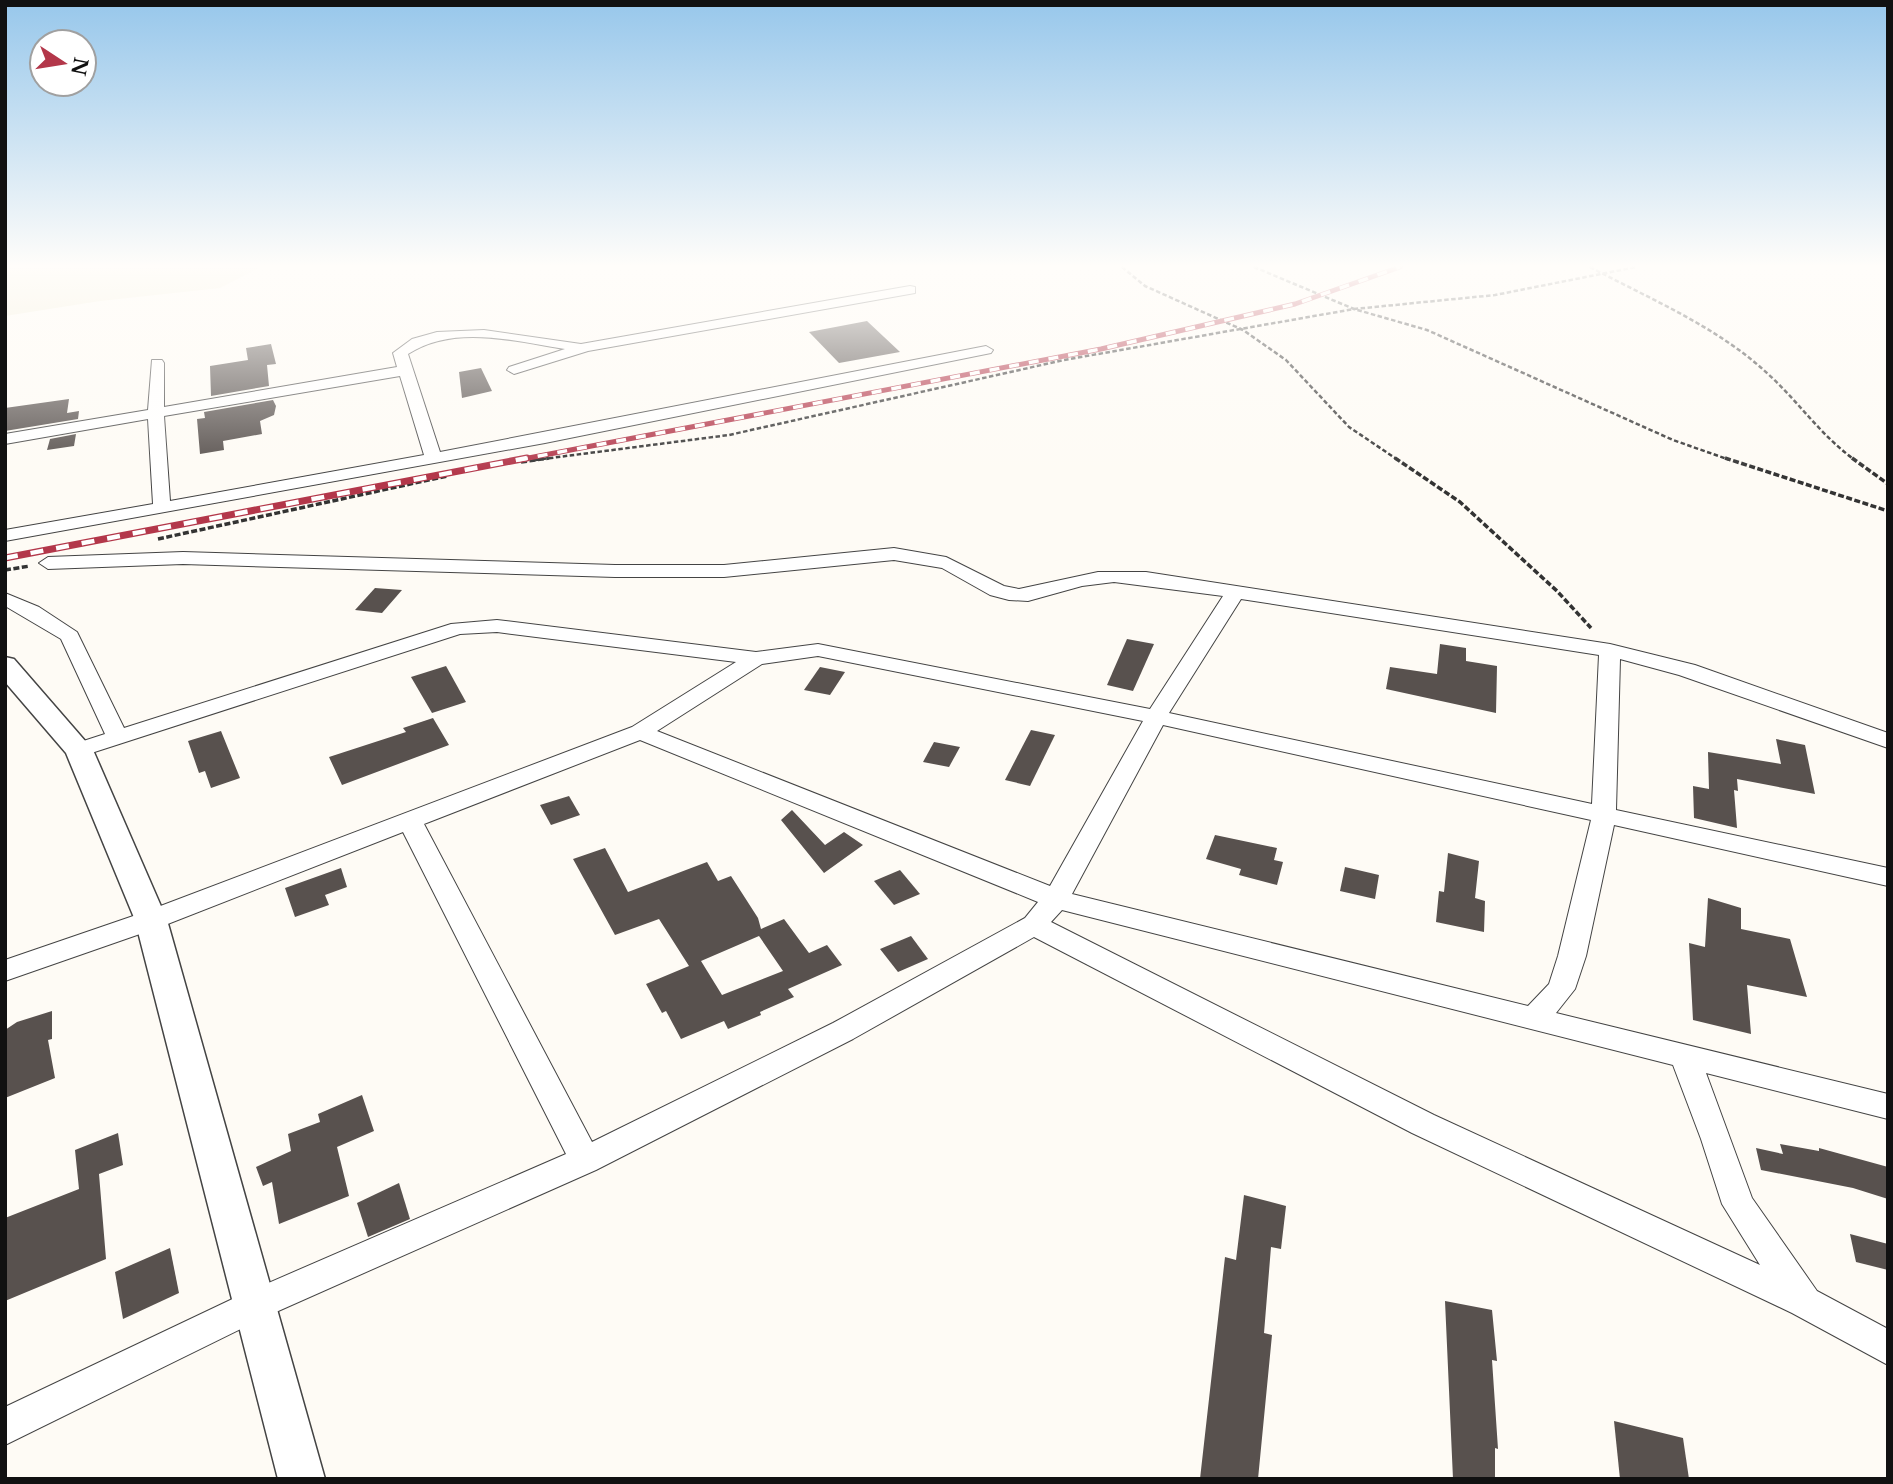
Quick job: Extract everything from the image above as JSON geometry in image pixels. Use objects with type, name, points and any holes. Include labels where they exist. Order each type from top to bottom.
[{"type":"street","points":[[434,459],[408,370],[400,353],[435,336]]},
{"type":"street","points":[[495,336],[585,347]]},
{"type":"street","points":[[514,370],[585,347],[646,336]]},
{"type":"street","points":[[5,536],[434,459],[986,350]]},
{"type":"street","points":[[157,363],[156,413],[162,509]]},
{"type":"street","points":[[5,439],[408,370]]},
{"type":"street","points":[[48,563],[183,558],[615,571],[710,571],[894,554],[921,555],[937,559],[991,589],[1010,594],[1041,593],[1081,580],[1119,576],[1610,650],[1687,670],[1888,741]]},
{"type":"street","points":[[5,1427],[255,1305],[585,1160],[844,1031],[1034,925],[1056,899],[1156,717],[1234,594]]},
{"type":"street","points":[[5,599],[32,611],[70,636],[118,738]]},
{"type":"street","points":[[79,750],[458,628],[497,626],[756,658],[818,650],[1156,717],[1888,877]]},
{"type":"street","points":[[1535,1017],[1561,989],[1572,956],[1604,815],[1610,650]]},
{"type":"street","points":[[5,971],[150,920],[640,732],[756,658]]},
{"type":"street","points":[[5,665],[79,750],[150,920],[302,1479]]},
{"type":"street","points":[[640,732],[1056,899],[1888,1107]]},
{"type":"street","points":[[410,821],[585,1160]]},
{"type":"street","points":[[1034,925],[1423,1124],[1804,1302],[1888,1348]]},
{"type":"street","points":[[1683,1054],[1717,1139],[1738,1204],[1804,1302]]},
{"type":"path","points":[[517,463],[729,435],[1064,360],[1206,336]]},
{"type":"path","points":[[1252,336],[1286,360],[1349,427],[1460,502],[1557,591],[1610,650]]},
{"type":"path","points":[[1441,336],[1673,440],[1888,511]]},
{"type":"path","points":[[1719,336],[1768,373],[1831,443],[1888,484]]},
{"type":"path","points":[[155,540],[451,475]]},
{"type":"path","points":[[5,570],[48,563]]},
{"type":"building","points":[[813,336],[883,336],[900,352],[839,363]]},
{"type":"building","points":[[271,344],[276,364],[267,365],[269,386],[211,396],[210,366],[248,360],[246,348]]},
{"type":"building","points":[[481,368],[492,391],[462,398],[459,372]]},
{"type":"building","points":[[69,399],[67,413],[79,411],[78,419],[5,431],[5,408]]},
{"type":"building","points":[[273,400],[276,406],[274,415],[260,421],[262,434],[223,441],[224,450],[200,454],[197,419],[205,418],[204,412]]},
{"type":"building","points":[[76,434],[74,446],[47,450],[50,439]]},
{"type":"building","points":[[375,588],[402,590],[382,613],[355,610]]},
{"type":"building","points":[[1127,639],[1154,644],[1133,691],[1107,685]]},
{"type":"building","points":[[1440,644],[1466,648],[1466,661],[1497,666],[1496,713],[1386,689],[1390,667],[1437,674]]},
{"type":"building","points":[[446,666],[466,702],[432,713],[411,677]]},
{"type":"building","points":[[820,667],[845,672],[830,695],[804,690]]},
{"type":"building","points":[[433,718],[449,745],[342,785],[329,757],[406,732],[403,728]]},
{"type":"building","points":[[1031,730],[1055,735],[1030,786],[1005,780]]},
{"type":"building","points":[[221,731],[240,778],[211,788],[205,771],[199,773],[188,741]]},
{"type":"building","points":[[1776,739],[1805,745],[1815,794],[1737,779],[1738,791],[1734,790],[1737,828],[1694,818],[1693,786],[1709,789],[1708,752],[1781,764]]},
{"type":"building","points":[[934,742],[960,747],[949,767],[923,762]]},
{"type":"building","points":[[569,796],[580,815],[551,825],[540,805]]},
{"type":"building","points":[[792,810],[825,845],[844,832],[863,845],[824,873],[781,820]]},
{"type":"building","points":[[1215,835],[1277,848],[1274,860],[1283,862],[1277,885],[1239,875],[1241,869],[1206,859]]},
{"type":"building","points":[[605,848],[628,892],[707,862],[718,881],[731,876],[758,918],[761,929],[784,919],[809,953],[827,945],[842,965],[788,989],[794,997],[760,1012],[761,1015],[728,1029],[724,1021],[681,1039],[666,1011],[662,1013],[646,984],[689,966],[659,919],[615,935],[573,859]],"holes":[[[759,936],[783,971],[722,995],[701,961]]]},
{"type":"building","points":[[1448,853],[1479,861],[1475,898],[1485,901],[1484,932],[1436,922],[1439,891],[1444,892]]},
{"type":"building","points":[[1345,867],[1379,875],[1375,899],[1340,891]]},
{"type":"building","points":[[341,868],[347,887],[325,895],[329,905],[295,917],[285,888]]},
{"type":"building","points":[[900,870],[920,894],[894,905],[874,881]]},
{"type":"building","points":[[1708,898],[1741,908],[1741,929],[1790,939],[1807,997],[1747,985],[1751,1034],[1693,1020],[1689,943],[1705,947]]},
{"type":"building","points":[[911,936],[928,959],[898,972],[880,949]]},
{"type":"building","points":[[52,1011],[52,1039],[48,1040],[55,1078],[5,1098],[5,1030],[17,1022]]},
{"type":"building","points":[[362,1095],[374,1131],[337,1147],[349,1196],[279,1224],[272,1182],[263,1186],[256,1167],[291,1151],[288,1134],[320,1122],[318,1114]]},
{"type":"building","points":[[118,1133],[123,1165],[99,1174],[106,1259],[5,1301],[5,1218],[79,1189],[75,1150]]},
{"type":"building","points":[[1780,1144],[1819,1151],[1819,1148],[1888,1167],[1888,1199],[1853,1188],[1761,1170],[1756,1148],[1783,1154]]},
{"type":"building","points":[[399,1183],[410,1219],[368,1237],[357,1203]]},
{"type":"building","points":[[1244,1195],[1286,1206],[1281,1249],[1271,1247],[1264,1333],[1272,1335],[1258,1479],[1200,1479],[1225,1257],[1236,1260]]},
{"type":"building","points":[[1850,1234],[1888,1244],[1888,1270],[1856,1262]]},
{"type":"building","points":[[170,1248],[179,1293],[123,1319],[115,1272]]},
{"type":"building","points":[[1445,1301],[1492,1310],[1497,1361],[1492,1360],[1498,1449],[1495,1448],[1495,1479],[1453,1479]]},
{"type":"building","points":[[1614,1421],[1683,1438],[1689,1479],[1620,1479]]},
{"type":"railway","points":[[518,460],[1156,336]]},
{"type":"railway","points":[[5,558],[527,458]]}]
